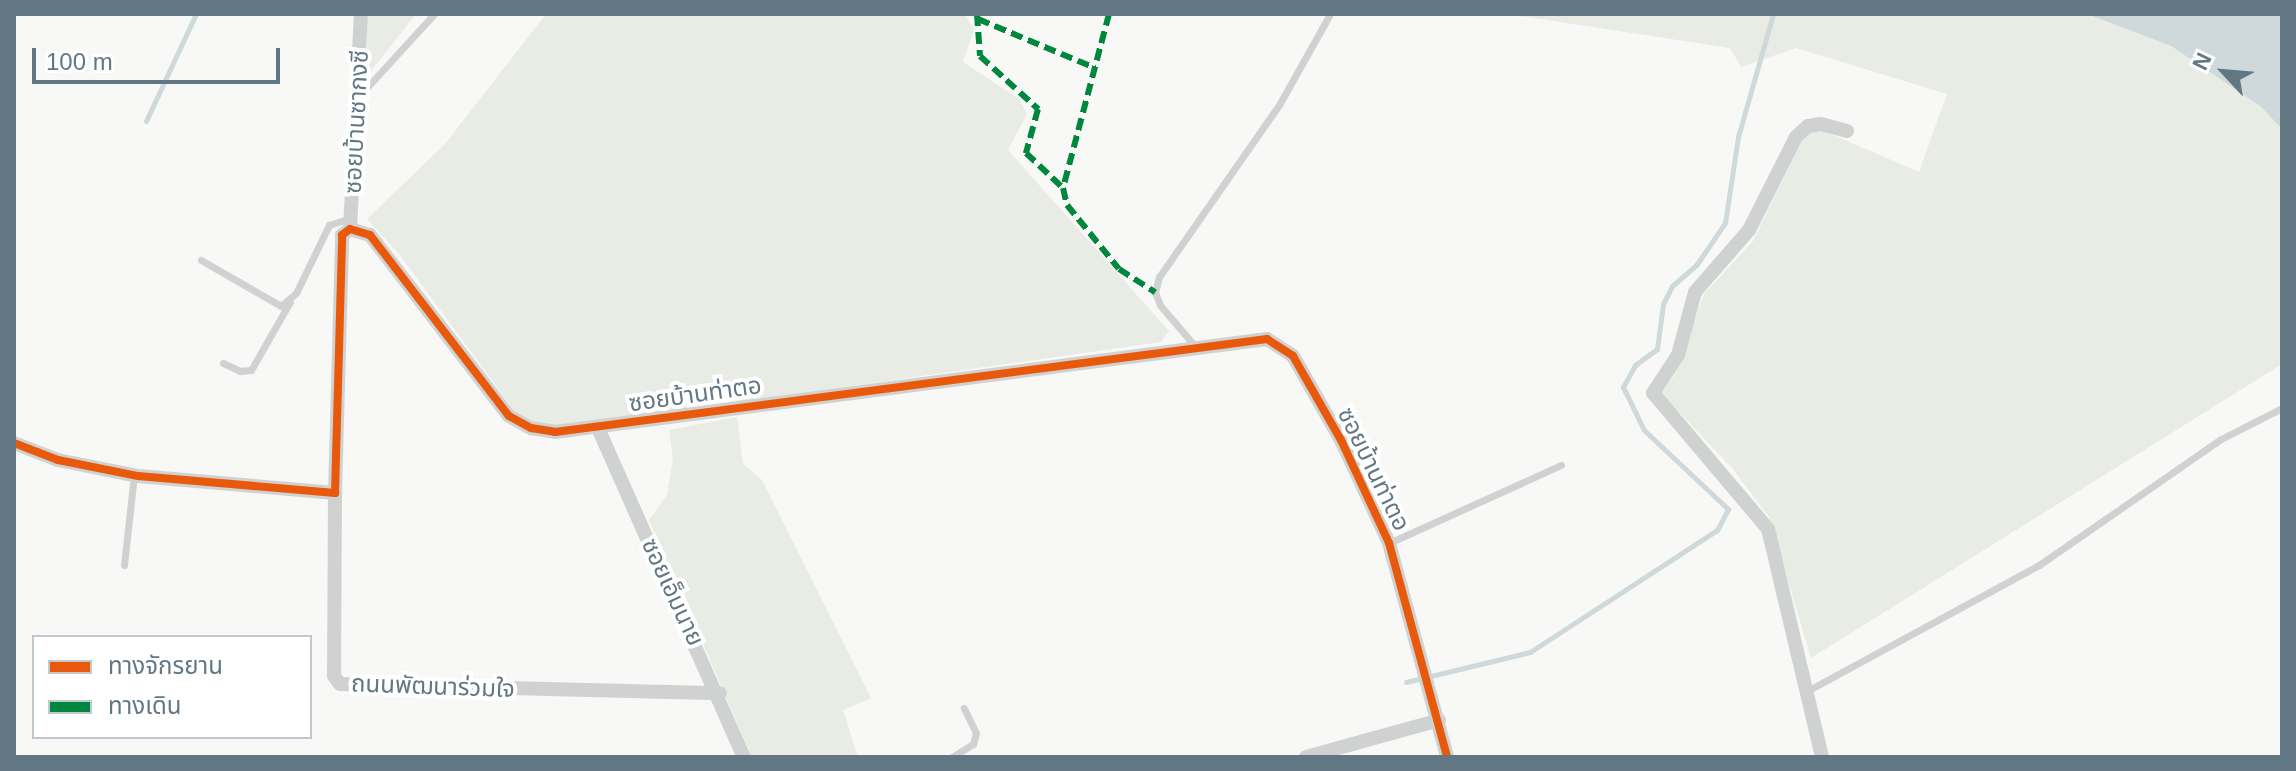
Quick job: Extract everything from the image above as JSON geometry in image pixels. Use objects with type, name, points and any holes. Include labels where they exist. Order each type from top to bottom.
[{"type":"street","name":"ซอยบ้านซากงซี","points":[[350,224],[360,95],[361,14]]},
{"type":"street","points":[[1822,757],[1768,529],[1653,393],[1678,355],[1695,292],[1749,230],[1796,137],[1808,126],[1821,124],[1847,131]]},
{"type":"street","name":"ซอยบ้านท่าตอ","points":[[350,224],[370,235],[509,416],[531,428],[555,432],[1194,345],[1267,339],[1284,346],[1341,440],[1389,543],[1424,684],[1439,720],[1447,757]]},
{"type":"street","points":[[14,443],[58,460],[134,475],[335,493],[342,235],[350,224]]},
{"type":"street","name":"ซอยเอ็มนาย","points":[[598,428],[716,693],[741,757]]},
{"type":"street","name":"ถนนพัฒนาร่วมใจ","points":[[335,493],[334,676],[340,684],[716,693]]},
{"type":"street","points":[[1306,757],[1439,720]]},
{"type":"lane","points":[[360,95],[434,14]]},
{"type":"lane","points":[[1194,345],[1160,305],[1155,292],[1159,277],[1279,105],[1330,14]]},
{"type":"lane","points":[[223,363],[240,371],[251,370],[329,225],[350,224]]},
{"type":"lane","points":[[201,260],[274,305],[290,302]]},
{"type":"lane","points":[[1807,691],[2039,565],[2221,439],[2282,408]]},
{"type":"lane","points":[[1389,543],[1561,465]]},
{"type":"lane","points":[[124,565],[134,475]]},
{"type":"lane","points":[[952,757],[973,744],[976,733],[964,708]]},
{"type":"shaded area","points":[[367,14],[416,14],[367,76]]},
{"type":"shaded area","points":[[546,14],[964,14],[974,29],[963,62],[1019,99],[1027,114],[1008,150],[1169,331],[1161,342],[697,408],[545,427],[519,417],[399,254],[367,219],[445,144]]},
{"type":"shaded area","points":[[1507,14],[2087,14],[2171,46],[2260,106],[2282,129],[2282,364],[1811,658],[1769,517],[1733,469],[1660,392],[1674,376],[1704,294],[1753,241],[1806,132],[1824,131],[1919,172],[1947,94],[1796,48],[1741,67],[1730,48]]},
{"type":"shaded area","points":[[2087,14],[2282,14],[2282,129],[2260,106],[2171,46]]},
{"type":"shaded area","points":[[737,417],[743,464],[762,480],[871,698],[843,710],[858,757],[752,757],[649,520],[667,495],[673,459],[669,430]]},
{"type":"waterway","points":[[146,121],[196,14]]},
{"type":"waterway","points":[[1406,682],[1530,652],[1717,530],[1728,509],[1644,430],[1623,387],[1635,365],[1657,349],[1663,304],[1672,286],[1697,264],[1725,223],[1738,137],[1773,14]]},
{"type":"marked path","points":[[977,14],[980,56],[1038,109],[1026,153],[1063,188]]},
{"type":"marked path","points":[[1109,14],[1063,188],[1067,205],[1119,269],[1155,292]]},
{"type":"marked path","points":[[978,19],[1095,68]]},
{"type":"cycle path","points":[[14,443],[58,460],[138,476],[335,493],[342,235],[350,229],[370,235],[509,416],[531,428],[555,432],[1267,339],[1293,356],[1341,440],[1389,543],[1447,757]]}]
